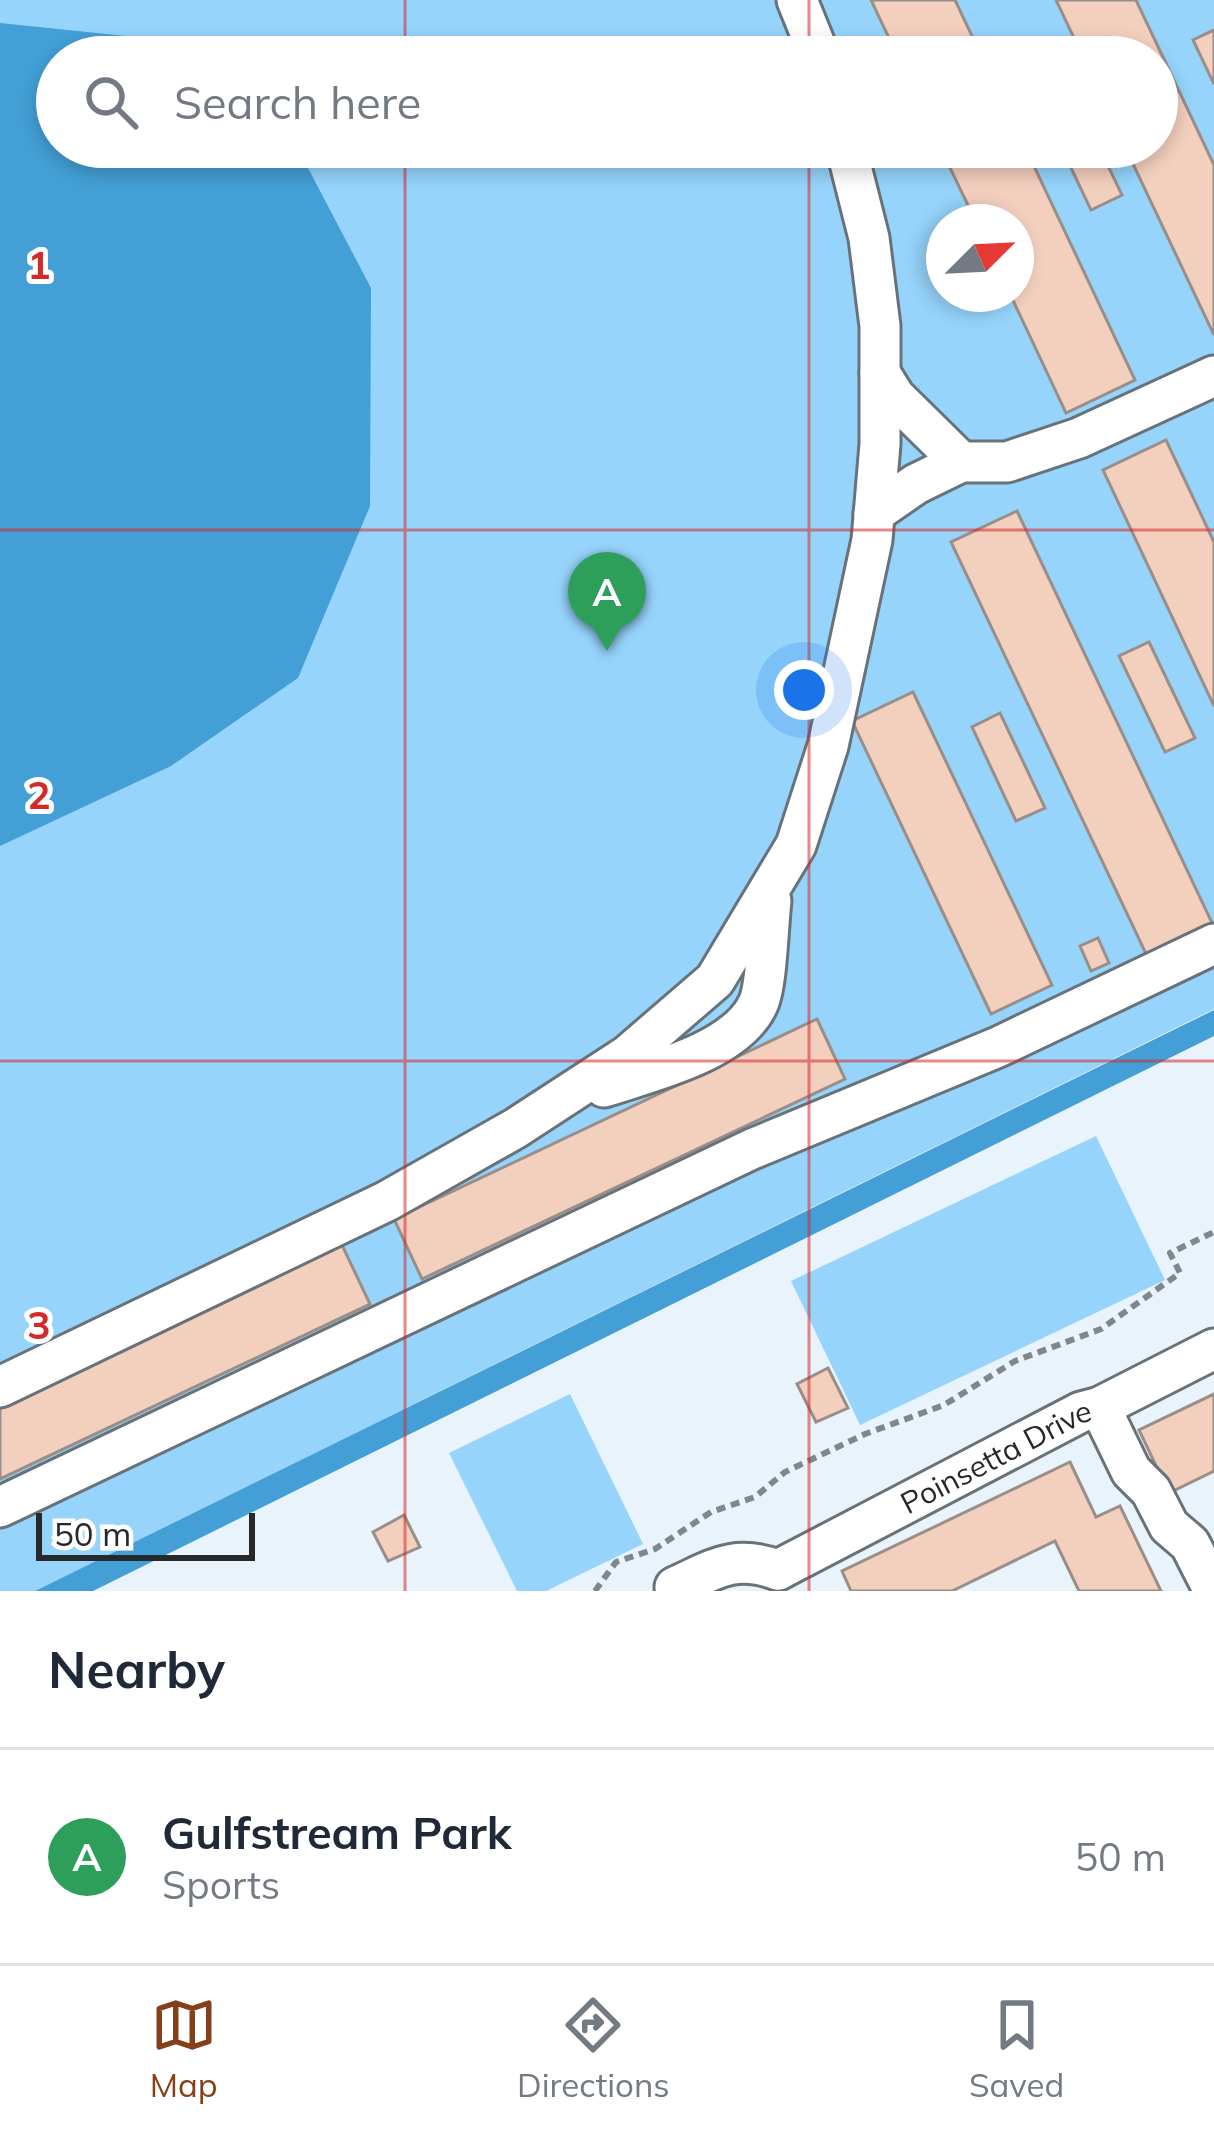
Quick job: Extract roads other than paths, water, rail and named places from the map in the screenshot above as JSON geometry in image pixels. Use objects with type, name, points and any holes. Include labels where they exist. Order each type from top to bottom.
[{"type":"street","points":[[796,0],[811,36]]},
{"type":"street","points":[[0,1388],[387,1202],[628,1055],[716,980],[796,845],[851,646],[874,513],[880,326],[869,238],[851,168]]},
{"type":"street","points":[[880,374],[895,397],[961,462]]},
{"type":"street","points":[[874,513],[916,484],[961,462],[1006,462],[1079,438],[1214,376]]},
{"type":"street","points":[[0,1507],[752,1149],[998,1048],[1214,944]]},
{"type":"street","name":"Poinsetta Drive","points":[[783,1580],[1081,1412],[1100,1408],[1214,1349]]},
{"type":"street","points":[[1100,1408],[1131,1472],[1151,1492],[1168,1526],[1190,1544],[1214,1591]]},
{"type":"street","points":[[672,1590],[725,1564],[752,1560],[783,1580]]},
{"type":"place","name":"Gulfstream Park","points":[[607,651]]}]
